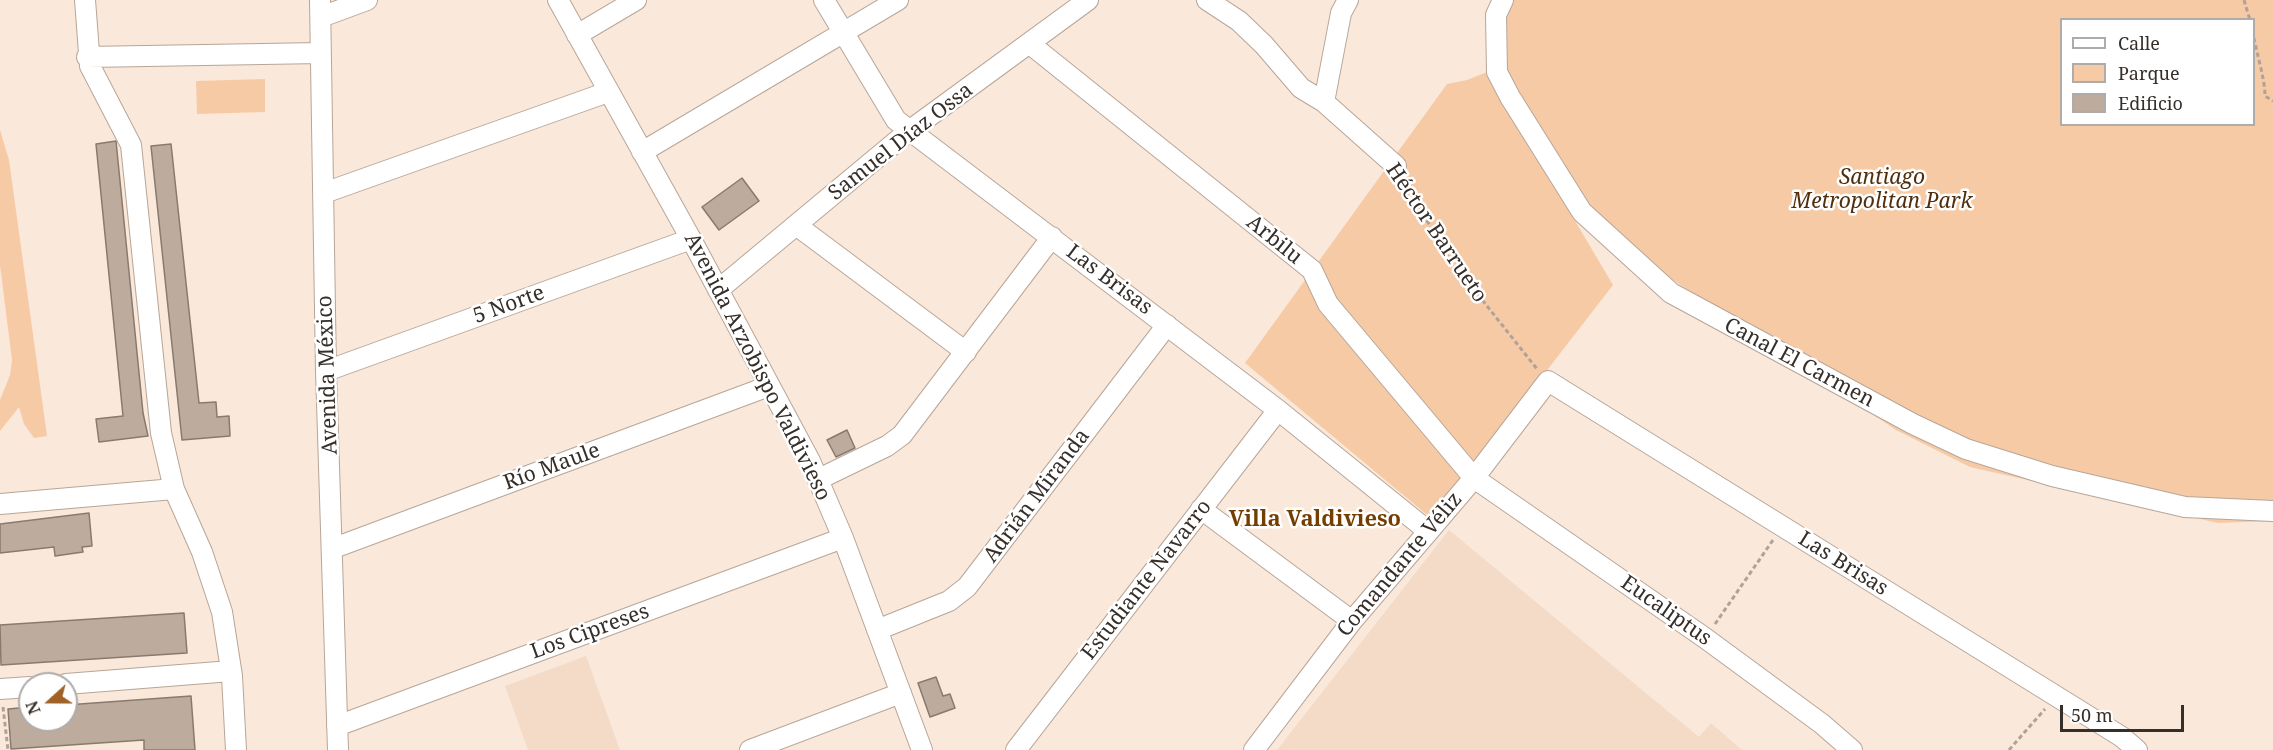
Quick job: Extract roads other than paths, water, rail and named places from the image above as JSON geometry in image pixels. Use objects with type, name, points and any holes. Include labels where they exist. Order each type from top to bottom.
[{"type":"street","points":[[86,0],[87,57],[131,145],[161,433],[174,489],[202,552],[217,594],[231,671],[236,750]]},
{"type":"street","points":[[320,9],[367,0]]},
{"type":"street","name":"Avenida Arzobispo Valdivieso","points":[[558,0],[691,239],[819,479],[922,750]]},
{"type":"street","points":[[577,35],[636,0]]},
{"type":"street","name":"Las Brisas","points":[[824,0],[896,120],[1167,324],[1428,531]]},
{"type":"street","points":[[642,152],[898,0]]},
{"type":"street","name":"Samuel Díaz Ossa","points":[[718,290],[909,131],[1089,0]]},
{"type":"street","name":"Héctor Barrueto","points":[[1207,0],[1239,21],[1264,45],[1301,88],[1324,102],[1396,166]]},
{"type":"street","points":[[1324,102],[1341,13],[1348,0]]},
{"type":"street","name":"Canal El Carmen","points":[[1503,0],[1496,15],[1497,72],[1510,97],[1582,212],[1671,293],[1913,424],[1966,449],[2052,476],[2185,507],[2273,511]]},
{"type":"street","name":"Avenida México","points":[[320,9],[326,371],[334,548],[338,750]]},
{"type":"street","name":"Arbilu","points":[[1030,44],[1312,270],[1328,304],[1474,478]]},
{"type":"street","points":[[87,57],[321,53]]},
{"type":"street","points":[[324,193],[608,92]]},
{"type":"street","points":[[796,225],[966,352]]},
{"type":"street","points":[[819,479],[887,446],[902,435],[1052,237]]},
{"type":"street","name":"5 Norte","points":[[326,371],[691,239]]},
{"type":"street","name":"Adrián Miranda","points":[[877,630],[949,602],[967,587],[1167,324]]},
{"type":"street","name":"Las Brisas","points":[[1548,381],[2122,737],[2137,750]]},
{"type":"street","name":"Comandante Véliz","points":[[1254,750],[1352,621],[1474,478],[1548,381]]},
{"type":"street","name":"Río Maule","points":[[334,548],[770,386]]},
{"type":"street","name":"Estudiante Navarro","points":[[1016,750],[1278,410]]},
{"type":"street","name":"Eucaliptus","points":[[1474,478],[1705,638],[1822,724],[1852,750]]},
{"type":"street","points":[[0,504],[174,489]]},
{"type":"street","points":[[1201,509],[1352,621]]},
{"type":"street","name":"Los Cipreses","points":[[337,726],[843,538]]},
{"type":"street","points":[[78,683],[231,671]]},
{"type":"street","points":[[1,689],[18,688]]},
{"type":"street","points":[[750,750],[901,693]]},
{"type":"district","name":"Villa Valdivieso","points":[[1315,520]]},
{"type":"park label","name":"Santiago Metropolitan Park","points":[[1882,190]]}]
